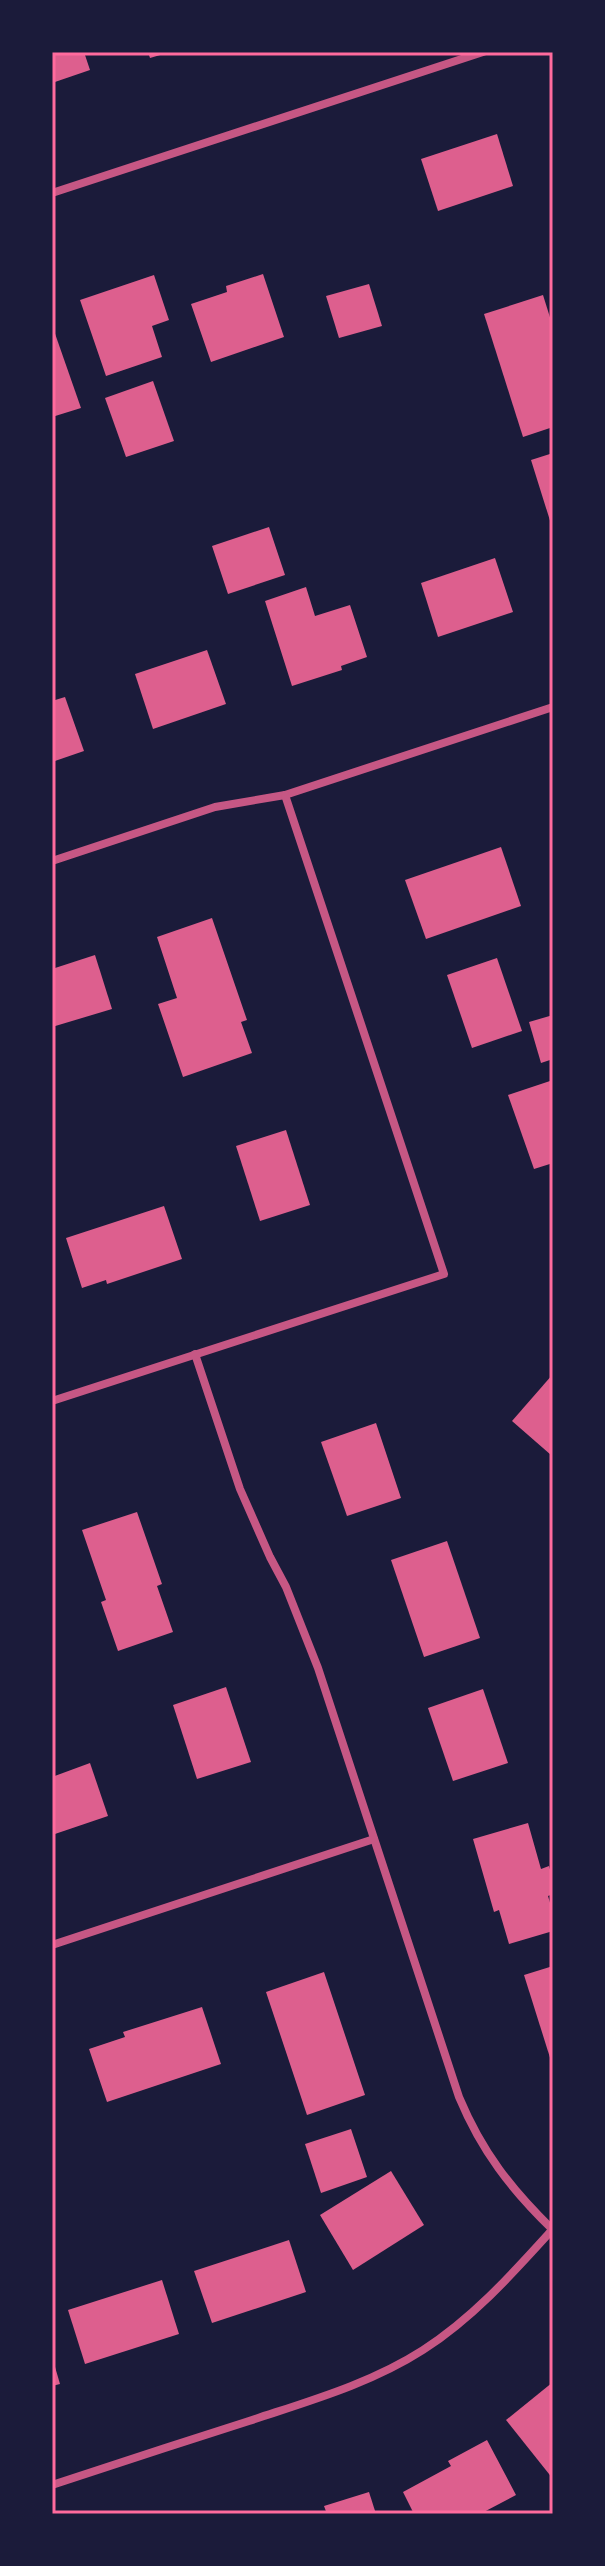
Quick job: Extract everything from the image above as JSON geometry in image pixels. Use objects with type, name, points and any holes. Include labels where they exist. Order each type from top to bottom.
[{"type":"street","points":[[52,193],[483,52]]},
{"type":"street","points":[[52,861],[215,807],[285,795],[553,707]]},
{"type":"street","points":[[52,1401],[444,1274],[285,795]]},
{"type":"street","points":[[52,2485],[334,2393],[397,2365],[434,2342],[479,2305],[553,2230],[505,2179],[467,2116],[318,1668],[286,1587],[240,1489],[195,1354]]},
{"type":"street","points":[[52,1945],[374,1839]]},
{"type":"building","points":[[52,52],[84,52],[90,70],[52,83]]},
{"type":"building","points":[[148,52],[167,52],[167,53],[150,58]]},
{"type":"building","points":[[497,134],[513,186],[438,211],[421,159]]},
{"type":"building","points":[[263,274],[284,337],[211,362],[191,304],[227,292],[226,286]]},
{"type":"building","points":[[154,275],[169,320],[152,326],[162,357],[106,376],[80,300]]},
{"type":"building","points":[[369,284],[382,326],[339,338],[326,296]]},
{"type":"building","points":[[543,295],[553,327],[553,427],[523,437],[484,314]]},
{"type":"building","points":[[52,325],[81,408],[52,417]]},
{"type":"building","points":[[153,381],[174,441],[126,457],[105,398]]},
{"type":"building","points":[[553,453],[553,527],[552,527],[531,460]]},
{"type":"building","points":[[269,527],[285,575],[228,594],[212,546]]},
{"type":"building","points":[[495,558],[513,612],[438,637],[421,583]]},
{"type":"building","points":[[306,587],[315,616],[350,605],[367,657],[341,666],[342,670],[292,686],[265,601]]},
{"type":"building","points":[[207,650],[226,704],[153,729],[135,674]]},
{"type":"building","points":[[65,697],[84,751],[52,762],[52,701]]},
{"type":"building","points":[[501,847],[521,906],[426,939],[405,880]]},
{"type":"building","points":[[212,918],[247,1020],[241,1022],[252,1053],[183,1077],[158,1004],[177,998],[157,937]]},
{"type":"building","points":[[95,955],[112,1009],[52,1027],[52,969]]},
{"type":"building","points":[[497,958],[522,1031],[472,1048],[447,975]]},
{"type":"building","points":[[553,1015],[553,1059],[541,1063],[529,1022]]},
{"type":"building","points":[[553,1080],[553,1163],[534,1169],[508,1095]]},
{"type":"building","points":[[286,1130],[310,1205],[260,1221],[236,1146]]},
{"type":"building","points":[[164,1206],[182,1259],[107,1284],[106,1280],[82,1288],[66,1238]]},
{"type":"building","points":[[553,1374],[553,1453],[551,1455],[512,1421]]},
{"type":"building","points":[[376,1423],[401,1498],[347,1516],[321,1442]]},
{"type":"building","points":[[137,1512],[162,1584],[157,1586],[173,1632],[118,1651],[101,1602],[106,1600],[82,1530]]},
{"type":"building","points":[[447,1541],[480,1638],[424,1657],[391,1560]]},
{"type":"building","points":[[226,1687],[251,1762],[197,1779],[173,1705]]},
{"type":"building","points":[[483,1689],[508,1763],[453,1781],[428,1708]]},
{"type":"building","points":[[90,1763],[108,1816],[52,1835],[52,1777]]},
{"type":"building","points":[[528,1823],[541,1869],[549,1866],[553,1880],[553,1894],[548,1896],[553,1913],[553,1931],[509,1944],[499,1910],[494,1912],[473,1839]]},
{"type":"building","points":[[553,1966],[553,2064],[552,2064],[524,1975]]},
{"type":"building","points":[[324,1972],[365,2095],[307,2115],[266,1992]]},
{"type":"building","points":[[202,2007],[221,2064],[107,2102],[89,2049],[125,2037],[123,2032]]},
{"type":"building","points":[[351,2129],[367,2177],[321,2193],[305,2144]]},
{"type":"building","points":[[391,2171],[424,2225],[353,2270],[320,2215]]},
{"type":"building","points":[[289,2240],[306,2292],[212,2323],[194,2271]]},
{"type":"building","points":[[162,2280],[179,2334],[85,2364],[68,2310]]},
{"type":"building","points":[[52,2361],[60,2384],[52,2386]]},
{"type":"building","points":[[553,2382],[553,2479],[506,2420]]},
{"type":"building","points":[[487,2440],[516,2495],[480,2514],[414,2514],[403,2492],[451,2466],[448,2461]]},
{"type":"building","points":[[369,2492],[376,2514],[327,2514],[324,2506]]}]
